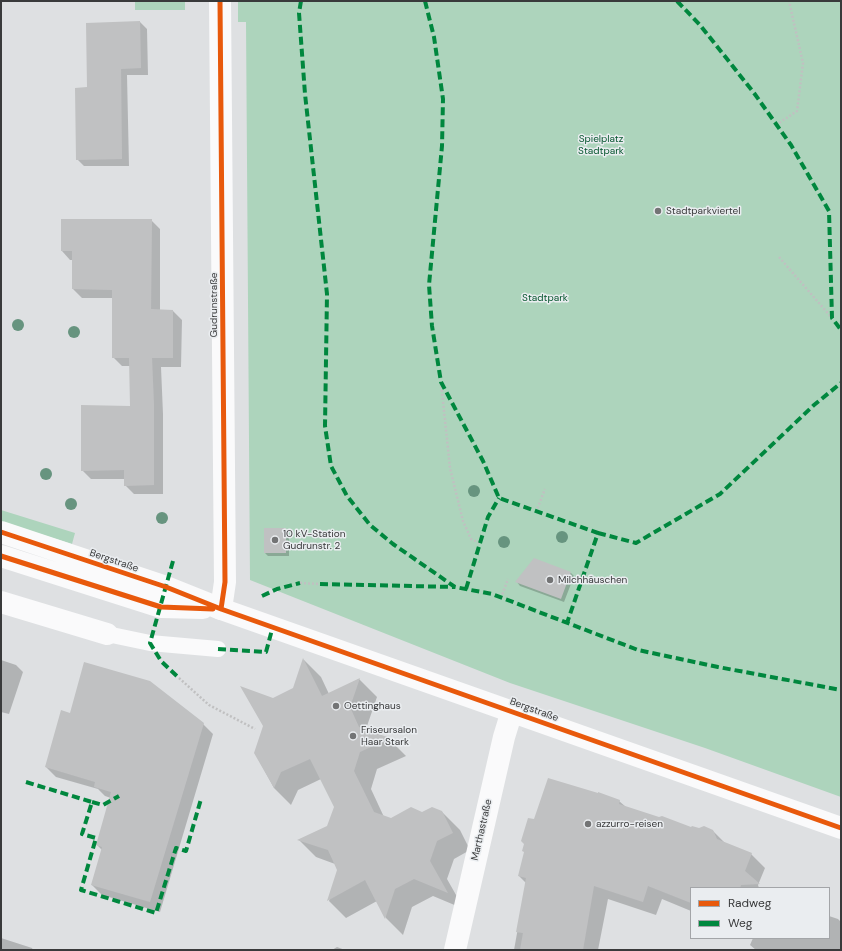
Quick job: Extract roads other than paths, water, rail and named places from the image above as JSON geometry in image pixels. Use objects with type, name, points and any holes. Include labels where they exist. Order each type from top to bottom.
[{"type":"street","name":"Gudrunstraße","points":[[220,1],[225,582],[221,609]]},
{"type":"street","name":"Bergstraße","points":[[1,532],[166,587],[221,609],[841,828]]},
{"type":"street","name":"Bergstraße","points":[[1,556],[161,606],[221,609]]},
{"type":"street","points":[[1,602],[107,634]]},
{"type":"street","name":"Marthastraße","points":[[455,950],[504,737],[512,711]]},
{"type":"lane","points":[[107,634],[150,643],[218,648]]},
{"type":"place","name":"Stadtparkviertel","points":[[658,211]]},
{"type":"place","name":"10 kV-Station Gudrunstr. 2","points":[[275,540]]},
{"type":"place","name":"Milchhäuschen","points":[[550,580]]},
{"type":"place","name":"Oettinghaus","points":[[336,706]]},
{"type":"place","name":"Friseursalon Haar Stark","points":[[353,736]]},
{"type":"place","name":"azzurro-reisen","points":[[588,824]]},
{"type":"park label","name":"Spielplatz Stadtpark","points":[[601,144]]},
{"type":"park label","name":"Stadtpark","points":[[545,298]]}]
